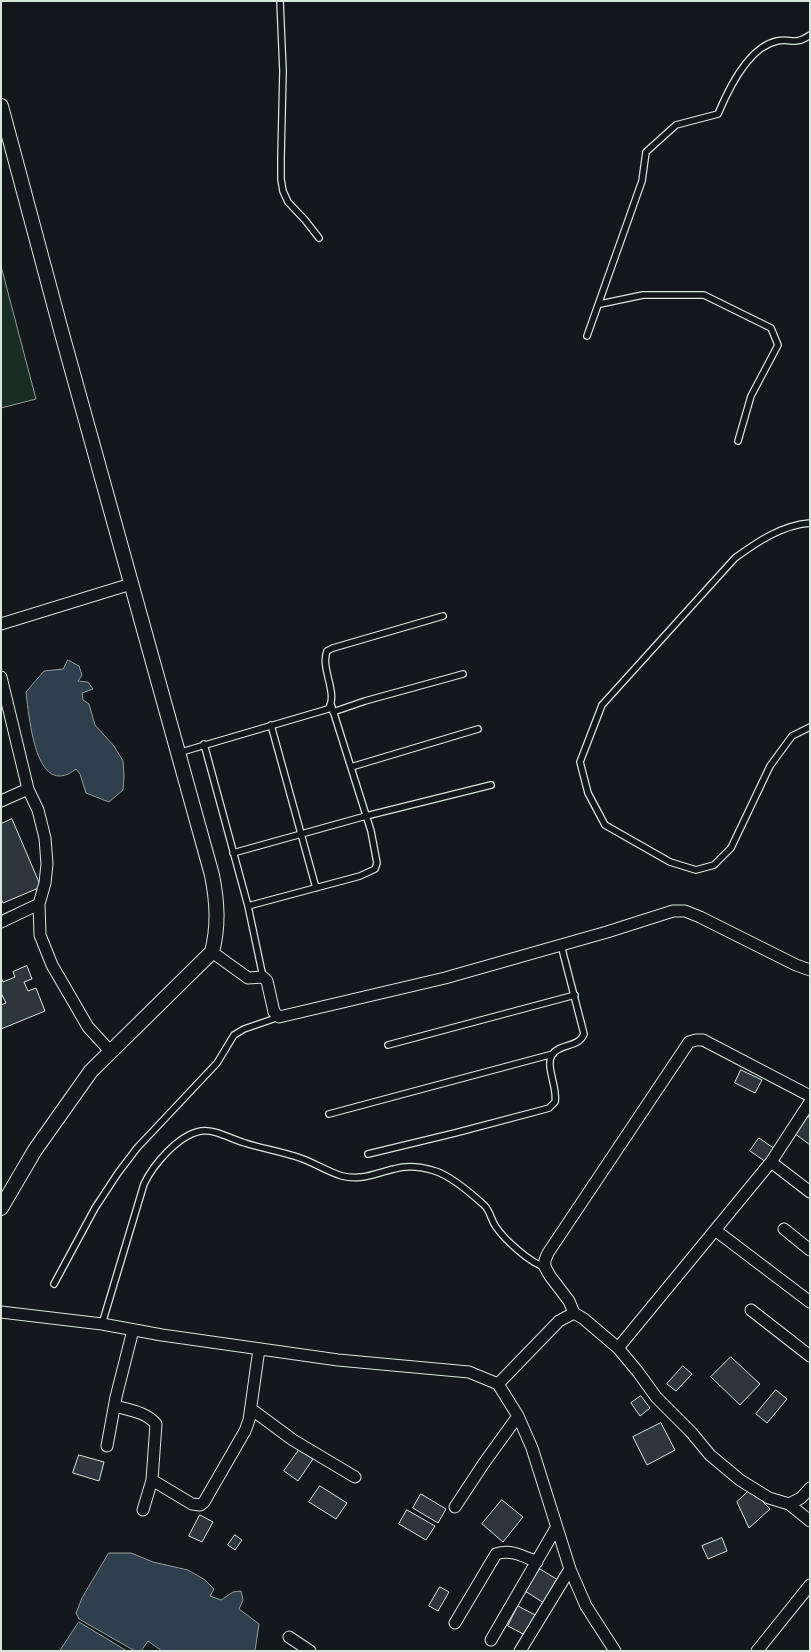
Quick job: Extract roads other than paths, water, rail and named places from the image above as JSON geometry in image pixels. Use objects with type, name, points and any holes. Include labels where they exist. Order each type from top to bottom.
[{"type":"street","points":[[1,106],[212,875],[217,911],[216,936],[212,952],[91,1071],[35,1150],[1,1208]]},
{"type":"street","points":[[1,624],[131,584]]},
{"type":"street","points":[[1,677],[28,789],[38,810],[45,838],[47,864],[45,883],[39,904],[40,935],[52,965],[88,1028],[110,1051]]},
{"type":"street","points":[[1,801],[28,789]]},
{"type":"street","points":[[1,922],[39,904]]},
{"type":"street","points":[[212,952],[248,978],[264,977],[267,981],[274,1012],[279,1017],[445,978],[639,922],[673,910],[685,911],[700,916],[796,965],[810,970]]},
{"type":"street","points":[[810,1096],[703,1040],[689,1042],[545,1260],[545,1268],[569,1301],[574,1313],[584,1319],[618,1348],[656,1397],[691,1432],[710,1455],[740,1480],[769,1498],[790,1504],[810,1521]]},
{"type":"street","points":[[618,1348],[770,1162],[810,1102]]},
{"type":"street","points":[[770,1162],[810,1192]]},
{"type":"street","points":[[784,1229],[810,1250]]},
{"type":"street","points":[[715,1230],[810,1302]]},
{"type":"street","points":[[751,1310],[810,1356]]},
{"type":"street","points":[[1,1312],[102,1324],[338,1360],[468,1372],[498,1384],[518,1416],[532,1448],[570,1569],[586,1606],[615,1651]]},
{"type":"street","points":[[498,1384],[559,1321],[574,1313]]},
{"type":"street","points":[[107,1446],[114,1406],[132,1330]]},
{"type":"street","points":[[152,1480],[192,1504],[200,1505],[204,1502],[245,1431],[251,1409],[259,1349]]},
{"type":"street","points":[[114,1406],[145,1415],[156,1424],[152,1480],[143,1510]]},
{"type":"street","points":[[251,1409],[292,1440],[355,1477]]},
{"type":"street","points":[[455,1507],[518,1416]]},
{"type":"street","points":[[790,1504],[801,1498],[810,1488]]},
{"type":"street","points":[[491,1640],[556,1528]]},
{"type":"street","points":[[455,1623],[496,1554],[511,1552],[537,1562]]},
{"type":"street","points":[[520,1651],[570,1569]]},
{"type":"street","points":[[757,1651],[810,1585]]},
{"type":"street","points":[[289,1637],[310,1651]]},
{"type":"lane","points":[[280,1],[283,71],[281,179],[283,191],[288,202],[319,238]]},
{"type":"lane","points":[[587,336],[600,304],[642,181],[646,152],[676,126],[718,114],[728,90],[752,54],[776,41],[800,41],[810,35]]},
{"type":"lane","points":[[600,304],[643,295],[704,295],[771,328],[778,346],[751,396],[738,441]]},
{"type":"lane","points":[[810,523],[802,523],[759,540],[734,558],[602,705],[580,762],[588,793],[605,825],[670,862],[696,870],[714,865],[731,848],[770,766],[792,736],[810,727]]},
{"type":"lane","points":[[178,753],[328,709],[332,697],[325,664],[327,651],[443,616]]},
{"type":"lane","points":[[334,712],[365,701],[463,674]]},
{"type":"lane","points":[[248,906],[360,876],[375,869],[377,863],[376,852],[331,704]]},
{"type":"lane","points":[[271,725],[316,888]]},
{"type":"lane","points":[[351,767],[478,729]]},
{"type":"lane","points":[[204,744],[248,906],[264,977]]},
{"type":"lane","points":[[233,853],[366,816],[491,785]]},
{"type":"lane","points":[[329,1114],[553,1054],[582,1039],[584,1034],[583,1025],[561,945]]},
{"type":"lane","points":[[388,1045],[575,995]]},
{"type":"lane","points":[[54,1284],[95,1208],[137,1148],[217,1063],[234,1034],[279,1017]]},
{"type":"lane","points":[[368,1154],[549,1108],[555,1102],[556,1096],[550,1060],[553,1054]]},
{"type":"lane","points":[[102,1324],[144,1184],[149,1173],[177,1143],[191,1134],[201,1131],[212,1131],[244,1143],[277,1150],[344,1176],[370,1177],[394,1168],[408,1166],[438,1172],[485,1206],[501,1233],[527,1258],[545,1268]]},
{"type":"water","points":[[68,660],[79,666],[82,675],[78,681],[88,682],[93,689],[82,693],[83,700],[89,704],[95,725],[114,746],[123,761],[123,790],[109,802],[86,793],[80,774],[76,769],[62,776],[51,774],[43,765],[32,735],[26,692],[44,671],[63,669]]},
{"type":"water","points":[[109,1553],[131,1553],[153,1562],[188,1570],[205,1580],[214,1589],[210,1596],[221,1600],[233,1592],[241,1591],[243,1600],[239,1609],[259,1624],[255,1651],[162,1651],[148,1641],[141,1651],[135,1651],[79,1619],[76,1613],[82,1598]]},
{"type":"water","points":[[79,1622],[127,1651],[60,1651]]}]
